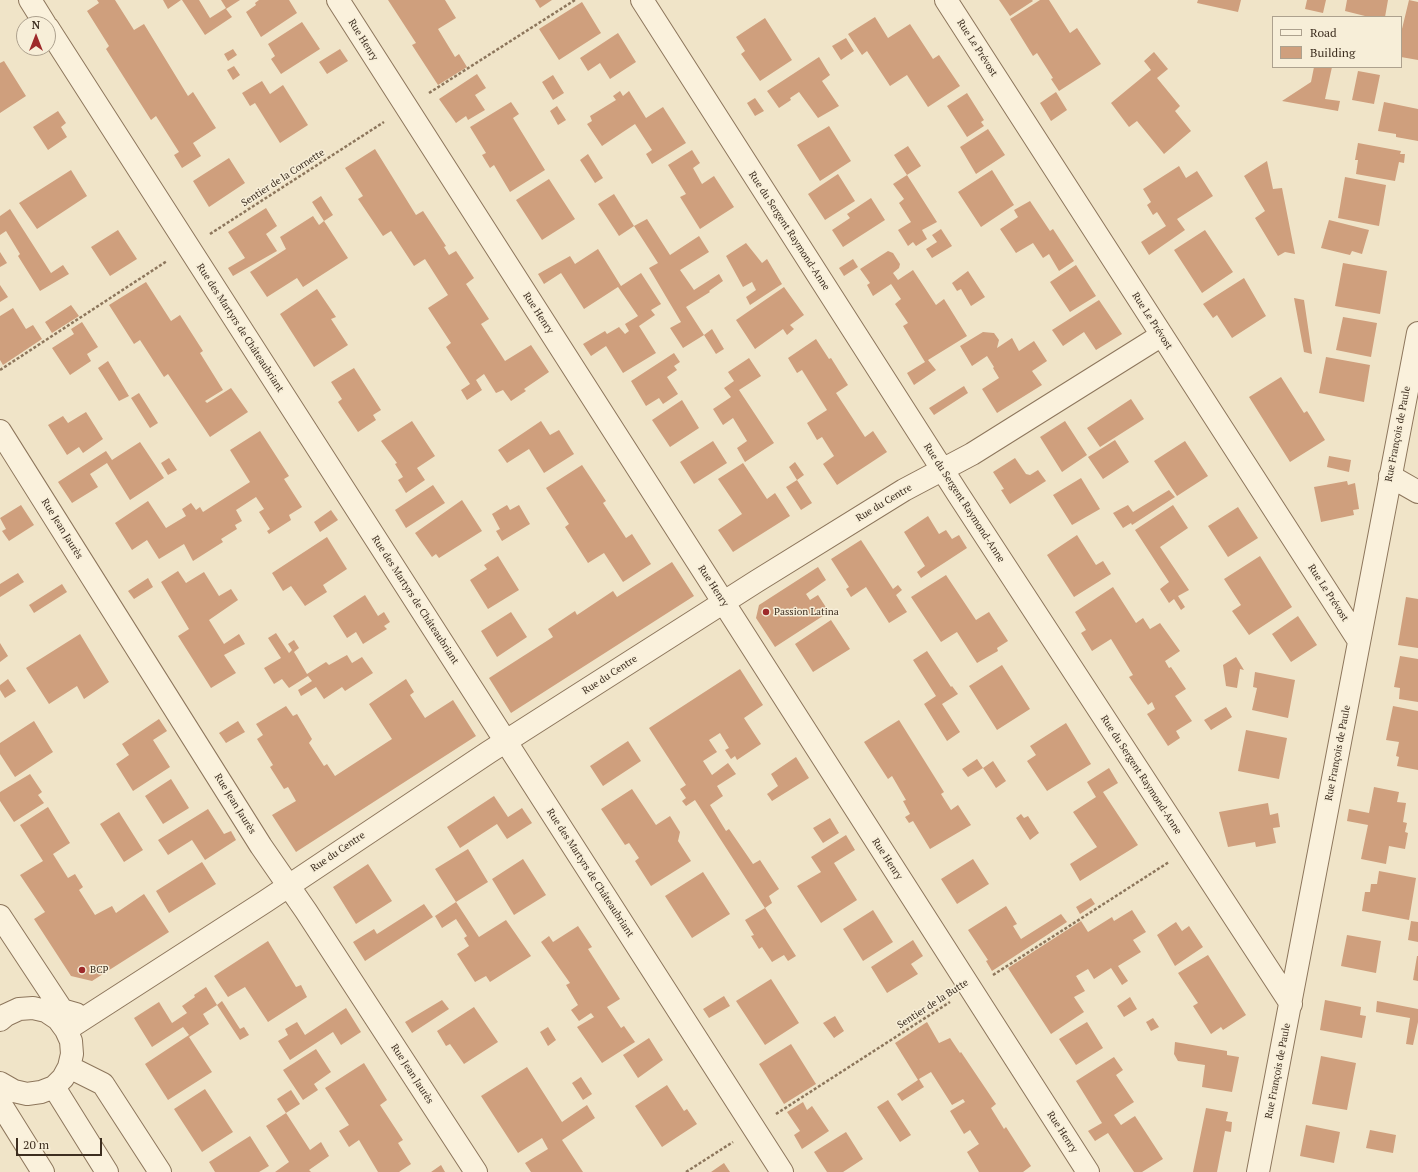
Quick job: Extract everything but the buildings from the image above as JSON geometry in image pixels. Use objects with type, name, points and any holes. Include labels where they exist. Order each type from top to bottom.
[{"type":"street","points":[[30,0],[40,16]]},
{"type":"street","name":"Rue Henry","points":[[338,0],[1088,1172]]},
{"type":"street","name":"Rue du Sergent Raymond-Anne","points":[[642,0],[943,470],[1291,1004]]},
{"type":"street","name":"Rue Le Prévost","points":[[946,0],[1359,641]]},
{"type":"street","name":"Rue des Martyrs de Châteaubriant","points":[[56,41],[782,1172]]},
{"type":"street","name":"Rue François de Paule","points":[[1258,1172],[1418,333]]},
{"type":"street","name":"Rue du Centre","points":[[66,1030],[506,741],[723,603],[904,490],[972,454],[1162,335]]},
{"type":"street","name":"Rue Jean Jaurès","points":[[0,431],[257,839],[476,1172]]},
{"type":"street","points":[[1390,476],[1418,492]]},
{"type":"street","points":[[0,916],[62,1010],[85,1017]]},
{"type":"street","points":[[0,1083],[14,1091],[27,1094],[41,1092],[54,1087],[63,1078],[69,1067],[72,1054],[71,1041],[66,1030],[58,1019],[46,1011],[33,1008],[19,1009],[2,1013]]},
{"type":"street","points":[[69,1067],[103,1084],[160,1172]]},
{"type":"street","points":[[54,1087],[107,1172]]},
{"type":"street","points":[[0,1104],[42,1172]]},
{"type":"path","name":"Sentier de la Cornette","points":[[0,370],[188,247],[575,0]]},
{"type":"path","name":"Sentier de la Butte","points":[[686,1172],[1189,849]]},
{"type":"place","name":"Passion Latina","points":[[766,612]]},
{"type":"place","name":"BCP","points":[[82,970]]}]
